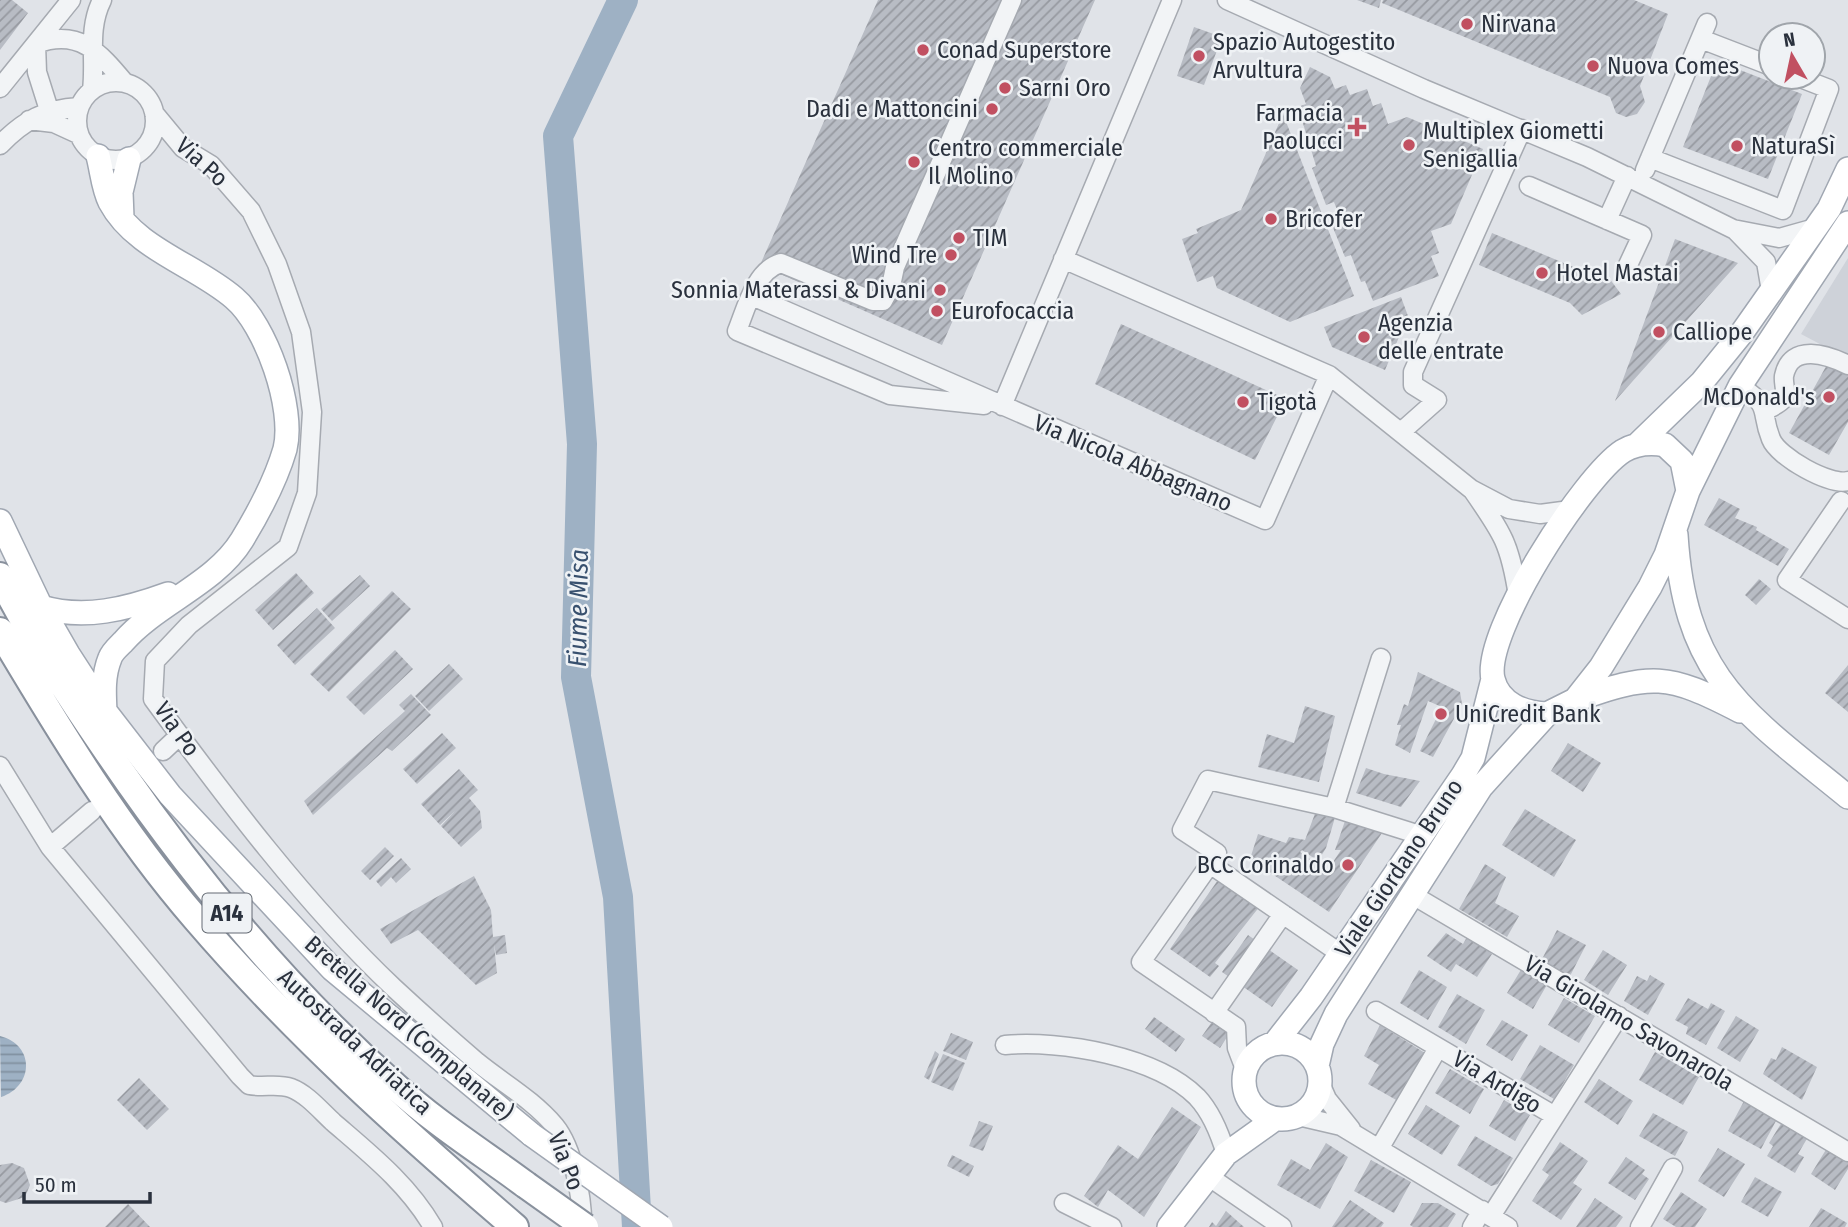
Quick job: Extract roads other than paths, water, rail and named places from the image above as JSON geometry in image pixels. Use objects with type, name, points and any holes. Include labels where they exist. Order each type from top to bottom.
[{"type":"highway","name":"Autostrada Adriatica","points":[[0,576],[81,713],[147,811],[216,901],[301,999],[397,1088],[584,1227]]},
{"type":"highway","name":"Autostrada Adriatica","points":[[0,631],[56,725],[121,821],[195,917],[279,1011],[377,1108],[515,1227]]},
{"type":"main road","points":[[122,218],[122,184],[137,153]]},
{"type":"main road","points":[[98,156],[111,204],[130,228],[152,245],[208,277],[237,300],[257,326],[277,367],[284,407],[285,447],[257,514],[232,557],[137,626],[110,657],[104,684],[105,711]]},
{"type":"main road","name":"Viale Giordano Bruno","points":[[1275,1044],[1423,836],[1472,758],[1493,679],[1498,642],[1518,596],[1543,550],[1570,510],[1614,458],[1637,445],[1702,382],[1772,291],[1829,209],[1848,169]]},
{"type":"main road","name":"Viale Giordano Bruno","points":[[1319,1075],[1322,1044],[1336,1014],[1481,787],[1547,714],[1574,701],[1601,667],[1650,587],[1676,528],[1688,491],[1740,386],[1848,223]]},
{"type":"main road","points":[[1637,445],[1652,443],[1676,452],[1686,471],[1688,491]]},
{"type":"main road","name":"Bretella Nord (Complanare)","points":[[0,522],[41,607],[105,711],[170,795],[332,969],[532,1135],[661,1227]]},
{"type":"main road","points":[[1676,528],[1681,585],[1693,632],[1720,680],[1749,716],[1848,797]]},
{"type":"main road","points":[[41,607],[59,612],[126,609],[194,584]]},
{"type":"main road","points":[[89,612],[77,629],[68,654],[110,657]]},
{"type":"main road","points":[[1493,679],[1503,697],[1514,707],[1530,713],[1547,714]]},
{"type":"main road","points":[[1574,701],[1631,682],[1670,680],[1695,688],[1749,716]]},
{"type":"main road","points":[[1169,1227],[1226,1154],[1314,1103],[1319,1075],[1300,1048],[1275,1044],[1257,1052],[1245,1069],[1246,1096],[1226,1154]]},
{"type":"main road","points":[[1246,1096],[1263,1115],[1286,1118]]},
{"type":"street","points":[[0,88],[71,0]]},
{"type":"street","points":[[92,90],[95,69],[92,28],[102,0]]},
{"type":"street","points":[[1002,406],[890,395],[737,331],[752,296],[769,268],[781,263],[873,301],[883,301],[1012,0]]},
{"type":"street","name":"Via Nicola Abbagnano","points":[[1172,0],[1002,406],[1265,520],[1329,375]]},
{"type":"street","points":[[1227,0],[1633,179],[1733,229],[1779,238],[1815,228]]},
{"type":"street","points":[[1607,220],[1650,158],[1704,31],[1757,59]]},
{"type":"street","points":[[36,44],[54,37],[69,38],[92,49]]},
{"type":"street","points":[[36,44],[37,72],[49,110]]},
{"type":"street","name":"Via Po","points":[[92,49],[125,83],[144,94],[154,113],[183,148],[211,165],[251,211],[277,264],[301,332],[312,412],[307,493],[288,547],[188,625],[155,661],[153,699],[237,811],[333,925],[393,987],[479,1063],[525,1096],[556,1128],[574,1168],[584,1227]]},
{"type":"street","points":[[78,134],[79,107],[92,90],[102,85],[125,83]]},
{"type":"street","points":[[1650,158],[1783,210],[1829,89],[1827,88]]},
{"type":"street","points":[[0,145],[29,120],[49,110],[79,107]]},
{"type":"street","name":"Via Po","points":[[137,153],[152,138],[154,113]]},
{"type":"street","points":[[29,120],[54,123],[78,134],[90,151],[108,160],[137,153],[183,148]]},
{"type":"street","points":[[1401,432],[1437,400],[1413,385],[1413,372],[1522,129]]},
{"type":"street","points":[[1530,186],[1642,235],[1628,265]]},
{"type":"street","points":[[1733,229],[1766,262],[1772,291]]},
{"type":"street","points":[[1063,259],[1329,375],[1471,489],[1509,509],[1540,514],[1570,510]]},
{"type":"street","points":[[752,296],[1002,406]]},
{"type":"street","points":[[1766,410],[1782,401],[1786,394],[1786,372],[1791,362],[1802,355],[1828,355],[1848,365]]},
{"type":"street","points":[[1740,386],[1758,398],[1766,410],[1770,439],[1778,450],[1828,481],[1844,503],[1787,580],[1848,619]]},
{"type":"street","points":[[1828,481],[1848,481]]},
{"type":"street","points":[[1471,489],[1502,532],[1512,555],[1518,596]]},
{"type":"street","points":[[1334,808],[1381,658]]},
{"type":"street","points":[[163,751],[180,735]]},
{"type":"street","points":[[0,765],[50,847],[240,1076],[249,1085],[277,1084],[295,1089],[396,1178],[420,1204],[433,1227]]},
{"type":"street","points":[[1245,1069],[1237,1048],[1236,1027],[1141,962],[1217,853],[1182,830],[1208,780],[1334,808],[1423,836]]},
{"type":"street","points":[[50,847],[92,811]]},
{"type":"street","points":[[1210,864],[1341,954]]},
{"type":"street","name":"Via Girolamo Savonarola","points":[[1411,894],[1848,1152]]},
{"type":"street","points":[[1214,1013],[1283,914]]},
{"type":"street","name":"Via Ardigo","points":[[1376,1011],[1555,1116]]},
{"type":"street","name":"Via Ardigo","points":[[1472,1227],[1487,1213],[1555,1116],[1619,1016]]},
{"type":"street","points":[[1005,1045],[1045,1044],[1084,1049],[1157,1070],[1198,1098],[1211,1116],[1226,1154]]},
{"type":"street","name":"Via Ardigo","points":[[1379,1149],[1438,1048]]},
{"type":"street","points":[[1319,1075],[1327,1098],[1355,1134]]},
{"type":"street","points":[[1286,1118],[1327,1121],[1355,1134],[1508,1227]]},
{"type":"street","points":[[1640,1227],[1674,1168]]},
{"type":"street","points":[[1208,1176],[1282,1227]]},
{"type":"street","points":[[1064,1203],[1112,1227]]},
{"type":"water","points":[[0,1036],[20,1048],[26,1066],[20,1084],[1,1097]]},
{"type":"waterway","name":"Fiume Misa","points":[[623,0],[558,136],[582,444],[576,677],[618,897],[637,1227]]},
{"type":"place","name":"Nirvana","points":[[1467,24]]},
{"type":"place","name":"Conad Superstore","points":[[923,50]]},
{"type":"place","name":"Spazio Autogestito Arvultura","points":[[1199,56]]},
{"type":"place","name":"Nuova Comes","points":[[1593,66]]},
{"type":"place","name":"Sarni Oro","points":[[1005,88]]},
{"type":"place","name":"Dadi e Mattoncini","points":[[992,109]]},
{"type":"place","name":"Farmacia Paolucci","points":[[1357,127]]},
{"type":"place","name":"Multiplex Giometti Senigallia","points":[[1409,145]]},
{"type":"place","name":"NaturaSì","points":[[1737,146]]},
{"type":"place","name":"Centro commerciale Il Molino","points":[[914,162]]},
{"type":"place","name":"Bricofer","points":[[1271,219]]},
{"type":"place","name":"TIM","points":[[959,238]]},
{"type":"place","name":"Wind Tre","points":[[951,255]]},
{"type":"place","name":"Hotel Mastai","points":[[1542,273]]},
{"type":"place","name":"Sonnia Materassi & Divani","points":[[940,290]]},
{"type":"place","name":"Eurofocaccia","points":[[937,311]]},
{"type":"place","name":"Calliope","points":[[1659,332]]},
{"type":"place","name":"Agenzia delle entrate","points":[[1364,337]]},
{"type":"place","name":"McDonald's","points":[[1829,397]]},
{"type":"place","name":"Tigotà","points":[[1243,402]]},
{"type":"place","name":"UniCredit Bank","points":[[1441,714]]},
{"type":"place","name":"BCC Corinaldo","points":[[1348,865]]}]
